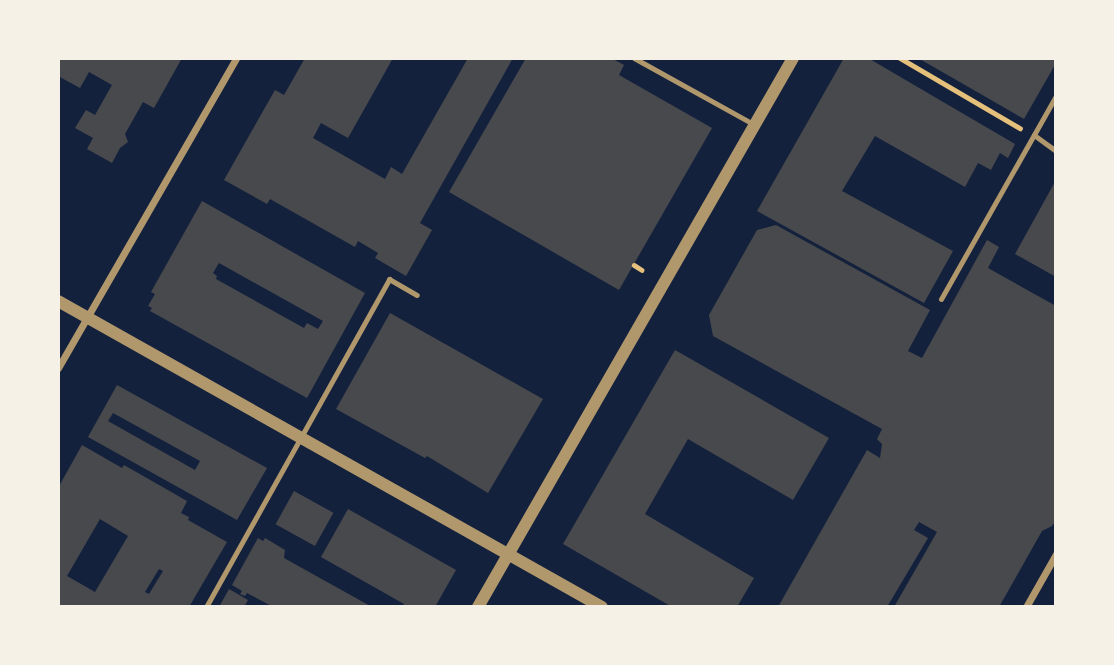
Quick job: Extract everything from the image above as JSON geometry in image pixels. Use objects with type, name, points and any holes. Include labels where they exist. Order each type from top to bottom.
[{"type":"street","points":[[58,368],[236,58]]},
{"type":"street","points":[[478,607],[793,58]]},
{"type":"street","points":[[58,301],[602,607]]},
{"type":"street","points":[[1026,607],[1056,554]]},
{"type":"lane","points":[[634,58],[755,125]]},
{"type":"lane","points":[[941,299],[1056,96]]},
{"type":"lane","points":[[1034,135],[1056,151]]},
{"type":"lane","points":[[206,607],[389,279],[416,295]]},
{"type":"path","points":[[900,58],[1034,135]]},
{"type":"path","points":[[634,265],[642,270]]},
{"type":"building","points":[[58,58],[182,58],[154,108],[143,102],[125,134],[128,142],[120,148],[112,163],[87,149],[93,138],[75,128],[86,110],[95,115],[112,85],[89,72],[80,88],[58,76]]},
{"type":"building","points":[[305,58],[393,58],[348,138],[321,123],[313,138],[385,179],[391,167],[402,174],[468,58],[513,58],[420,223],[432,230],[406,276],[375,258],[378,253],[358,241],[355,247],[270,199],[267,204],[224,180],[275,90],[284,95]]},
{"type":"building","points":[[526,58],[611,58],[624,65],[619,75],[712,128],[619,290],[449,192]]},
{"type":"building","points":[[844,58],[868,58],[1015,144],[1008,158],[1000,153],[991,170],[978,163],[965,187],[875,136],[842,191],[953,251],[924,303],[757,211]]},
{"type":"building","points":[[918,58],[1056,58],[1056,63],[1024,119]]},
{"type":"building","points":[[1056,180],[1056,277],[1015,254]]},
{"type":"building","points":[[202,201],[365,293],[307,398],[150,311],[152,308],[148,306],[155,294],[151,292]],"holes":[[[219,263],[323,321],[318,329],[307,323],[304,328],[216,279],[217,276],[213,273]]]},
{"type":"building","points":[[776,225],[930,310],[908,351],[922,358],[987,240],[999,247],[988,268],[1056,306],[1056,520],[1052,526],[1042,531],[999,607],[894,607],[937,532],[919,522],[914,530],[928,538],[887,607],[778,607],[867,450],[880,458],[882,444],[877,439],[882,429],[713,336],[709,315],[757,230]]},
{"type":"building","points":[[390,313],[543,399],[488,493],[427,456],[425,458],[336,409]]},
{"type":"building","points":[[675,350],[829,438],[793,500],[688,439],[645,514],[754,578],[737,607],[672,607],[563,544]]},
{"type":"building","points":[[117,385],[267,468],[237,520],[88,437]],"holes":[[[113,413],[200,461],[195,470],[108,421]]]},
{"type":"building","points":[[82,445],[122,468],[124,465],[187,501],[181,513],[189,517],[188,520],[227,542],[189,607],[58,607],[58,488]],"holes":[[[100,519],[128,536],[95,592],[67,576]],[[159,569],[163,571],[149,594],[145,592]]]},
{"type":"building","points":[[294,491],[333,513],[315,546],[276,524]]},
{"type":"building","points":[[348,509],[456,570],[435,607],[402,607],[404,604],[321,557]]},
{"type":"building","points":[[258,538],[263,541],[265,538],[285,550],[284,558],[372,607],[273,607],[247,593],[245,596],[240,594],[242,591],[232,585]]},
{"type":"building","points":[[229,589],[248,600],[244,607],[219,607]]}]
